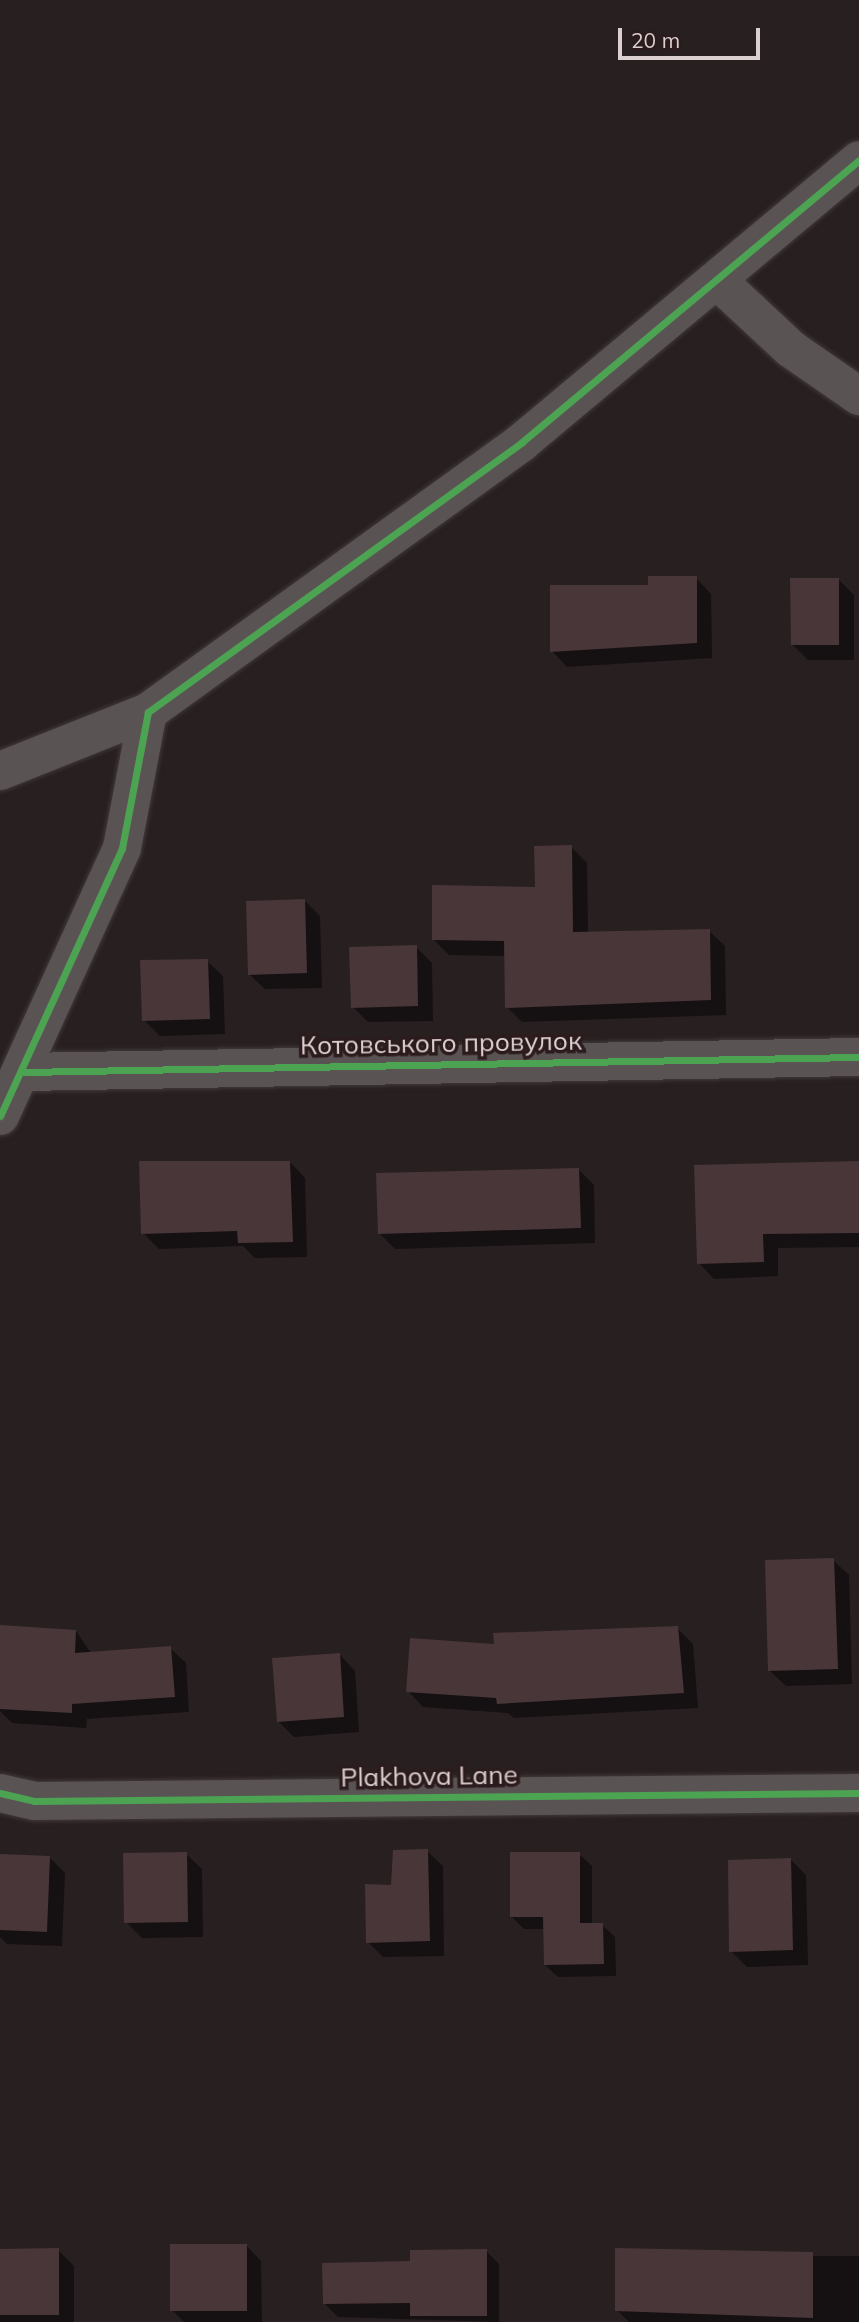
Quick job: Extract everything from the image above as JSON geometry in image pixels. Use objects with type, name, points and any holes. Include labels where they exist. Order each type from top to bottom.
[{"type":"street","points":[[0,771],[148,712],[522,442],[718,281],[859,160]]},
{"type":"street","points":[[718,281],[791,349],[859,396]]},
{"type":"street","points":[[0,1116],[24,1072],[122,848],[148,712]]},
{"type":"street","name":"Котовського провулок","points":[[24,1072],[859,1056]]},
{"type":"street","name":"Plakhova Lane","points":[[0,1793],[33,1801],[859,1793]]},
{"type":"building","points":[[648,576],[697,576],[697,643],[550,652],[550,585],[648,585]]},
{"type":"building","points":[[790,578],[839,578],[839,645],[791,645]]},
{"type":"building","points":[[572,845],[573,932],[710,929],[711,1000],[505,1008],[504,941],[432,940],[432,885],[535,887],[534,846]]},
{"type":"building","points":[[305,899],[307,973],[248,975],[246,901]]},
{"type":"building","points":[[417,945],[418,1006],[351,1008],[349,947]]},
{"type":"building","points":[[208,959],[210,1019],[142,1021],[140,960]]},
{"type":"building","points":[[139,1161],[290,1161],[293,1242],[238,1243],[237,1231],[141,1234]]},
{"type":"building","points":[[859,1161],[859,1233],[763,1234],[764,1262],[697,1264],[694,1165]]},
{"type":"building","points":[[579,1168],[581,1228],[378,1234],[376,1173]]},
{"type":"building","points":[[834,1558],[838,1669],[768,1671],[765,1560]]},
{"type":"building","points":[[0,1625],[76,1630],[75,1653],[171,1646],[175,1697],[72,1704],[72,1713],[0,1709]]},
{"type":"building","points":[[678,1626],[684,1693],[497,1704],[496,1698],[406,1692],[410,1638],[494,1644],[493,1633]]},
{"type":"building","points":[[340,1653],[344,1717],[277,1722],[272,1658]]},
{"type":"building","points":[[428,1849],[430,1941],[366,1943],[365,1884],[391,1885],[393,1850]]},
{"type":"building","points":[[187,1852],[188,1922],[124,1923],[123,1853]]},
{"type":"building","points":[[510,1852],[580,1852],[580,1923],[603,1923],[604,1964],[544,1965],[543,1917],[510,1917]]},
{"type":"building","points":[[0,1854],[50,1856],[47,1932],[0,1930]]},
{"type":"building","points":[[791,1858],[793,1950],[729,1952],[728,1860]]},
{"type":"building","points":[[170,2244],[247,2244],[247,2311],[170,2311]]},
{"type":"building","points":[[59,2248],[59,2315],[0,2315],[0,2249]]},
{"type":"building","points":[[615,2248],[813,2252],[813,2318],[615,2311]]},
{"type":"building","points":[[487,2249],[487,2316],[410,2316],[410,2303],[323,2304],[322,2263],[410,2261],[410,2250]]},
{"type":"cycle path","points":[[0,1116],[122,848],[148,712],[522,442],[859,160]]},
{"type":"cycle path","points":[[24,1072],[859,1057]]},
{"type":"cycle path","points":[[0,1793],[34,1801],[859,1793]]}]
